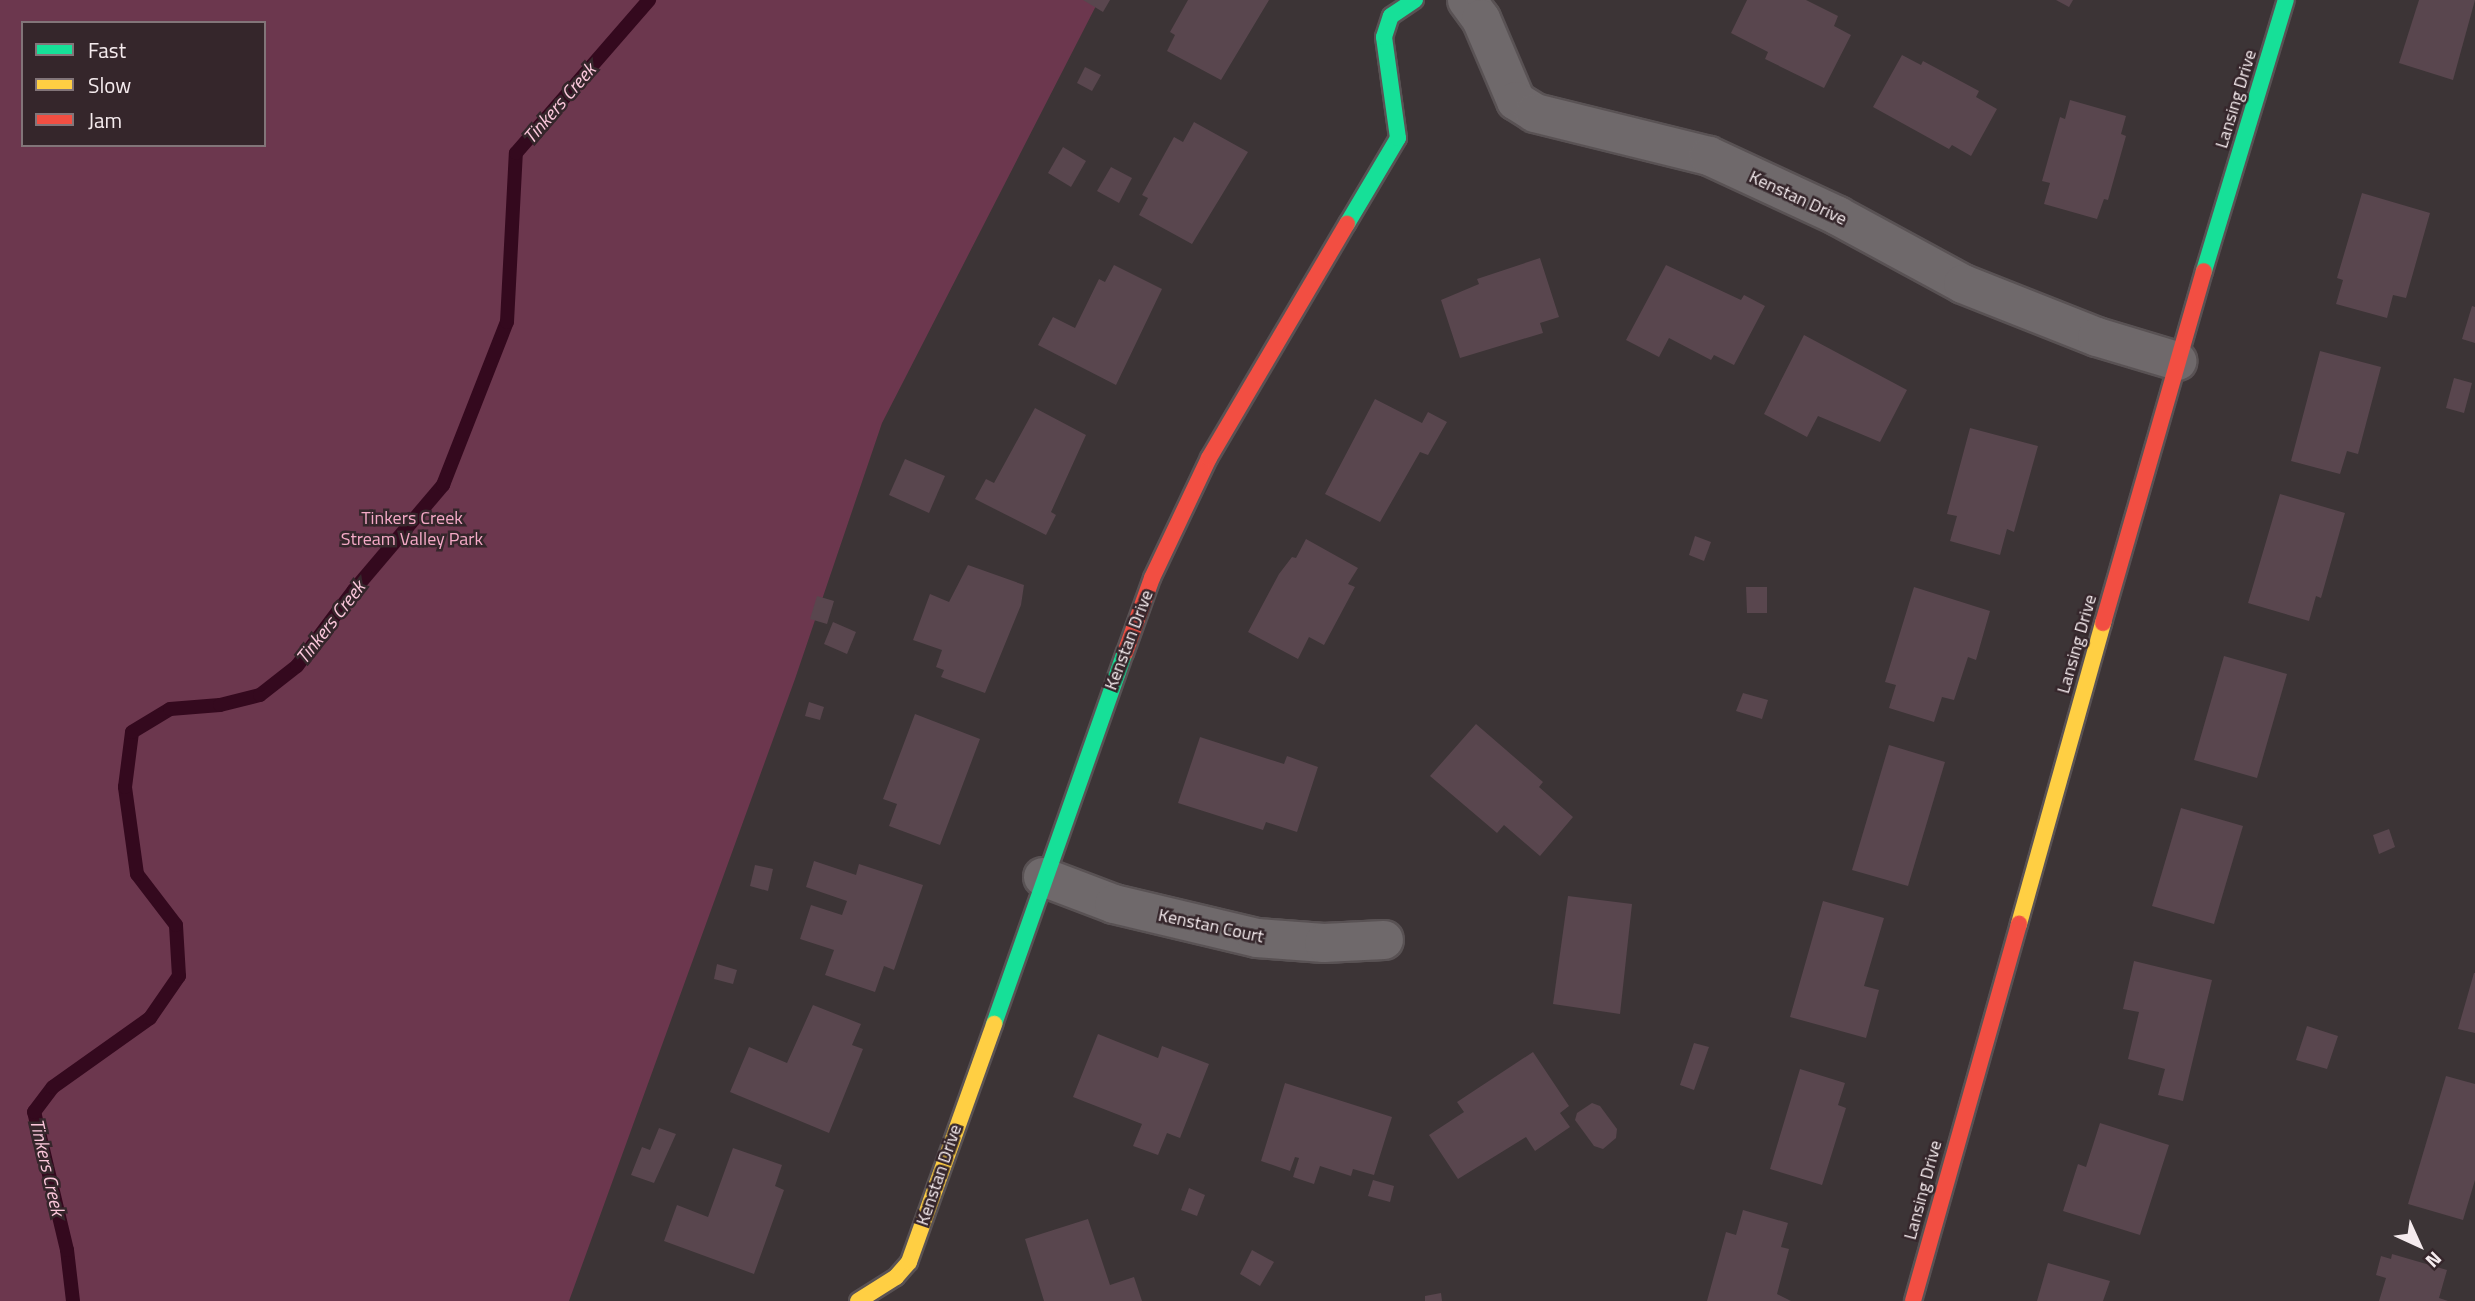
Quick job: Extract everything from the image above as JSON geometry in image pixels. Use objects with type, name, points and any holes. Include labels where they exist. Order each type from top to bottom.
[{"type":"street","name":"Kenstan Drive","points":[[858,1301],[896,1277],[909,1262],[1043,877],[1152,578],[1203,470],[1398,138],[1384,37],[1391,16],[1415,0]]},
{"type":"street","name":"Kenstan Drive","points":[[1467,0],[1481,19],[1516,101],[1535,113],[1709,156],[1838,216],[1963,284],[2097,337],[2177,360]]},
{"type":"street","name":"Lansing Drive","points":[[1913,1301],[2177,360],[2286,0]]},
{"type":"street","name":"Kenstan Court","points":[[1043,877],[1114,904],[1257,938],[1324,943],[1384,940]]},
{"type":"green space","name":"Tinkers Creek Stream Valley Park","points":[[0,0],[1099,0],[882,423],[795,679],[569,1301],[0,1301]]},
{"type":"building","points":[[1083,0],[1110,0],[1103,12]]},
{"type":"building","points":[[1188,0],[1269,0],[1221,80],[1167,51],[1175,35],[1170,32]]},
{"type":"building","points":[[1747,0],[1806,0],[1838,16],[1834,26],[1851,35],[1824,88],[1765,59],[1768,52],[1731,33]]},
{"type":"building","points":[[2056,0],[2073,0],[2069,7]]},
{"type":"building","points":[[2419,0],[2475,0],[2453,80],[2399,63]]},
{"type":"building","points":[[1902,55],[1921,65],[1923,61],[1979,91],[1976,97],[1997,109],[1971,156],[1952,145],[1949,149],[1873,107]]},
{"type":"building","points":[[1085,67],[1101,75],[1092,91],[1077,83]]},
{"type":"building","points":[[2070,100],[2126,116],[2121,134],[2126,136],[2108,200],[2104,199],[2097,219],[2044,204],[2050,183],[2042,181],[2060,117],[2065,119]]},
{"type":"building","points":[[1194,122],[1248,152],[1192,244],[1139,215],[1148,198],[1142,195],[1174,137],[1183,142]]},
{"type":"building","points":[[1063,147],[1086,161],[1071,187],[1048,173]]},
{"type":"building","points":[[1111,167],[1132,178],[1119,203],[1097,191]]},
{"type":"building","points":[[2362,193],[2430,213],[2406,298],[2393,295],[2387,318],[2336,304],[2343,280],[2337,278]]},
{"type":"building","points":[[1540,258],[1559,317],[1540,323],[1543,333],[1460,358],[1441,300],[1479,284],[1477,279]]},
{"type":"building","points":[[1114,265],[1162,289],[1116,385],[1038,345],[1053,317],[1075,328],[1099,279],[1105,282]]},
{"type":"building","points":[[1666,265],[1741,300],[1744,295],[1765,306],[1734,365],[1714,355],[1711,360],[1669,338],[1659,357],[1626,340]]},
{"type":"building","points":[[2472,306],[2475,307],[2475,343],[2462,339]]},
{"type":"building","points":[[1804,335],[1907,390],[1880,442],[1818,416],[1807,437],[1764,414]]},
{"type":"building","points":[[2320,351],[2381,367],[2358,454],[2347,451],[2340,474],[2291,461]]},
{"type":"building","points":[[2454,378],[2472,383],[2464,413],[2446,408]]},
{"type":"building","points":[[1375,399],[1422,423],[1428,412],[1447,422],[1428,455],[1420,452],[1380,522],[1325,494]]},
{"type":"building","points":[[1035,408],[1086,435],[1051,512],[1056,515],[1046,535],[975,499],[986,479],[994,483]]},
{"type":"building","points":[[1970,428],[2038,446],[2014,532],[2007,529],[2000,555],[1950,541],[1957,516],[1947,514]]},
{"type":"building","points":[[905,459],[945,476],[929,513],[889,495]]},
{"type":"building","points":[[2280,494],[2345,513],[2321,598],[2316,596],[2309,621],[2248,603]]},
{"type":"building","points":[[1695,536],[1711,542],[1704,561],[1689,555]]},
{"type":"building","points":[[1306,539],[1358,568],[1348,584],[1355,587],[1324,645],[1309,637],[1298,659],[1248,632],[1279,574],[1292,557],[1296,558]]},
{"type":"building","points":[[968,565],[1024,585],[1021,605],[985,693],[941,677],[944,670],[936,667],[942,650],[913,640],[930,594],[949,602]]},
{"type":"building","points":[[1746,587],[1767,587],[1767,613],[1747,613]]},
{"type":"building","points":[[1914,587],[1990,611],[1976,660],[1968,657],[1954,700],[1942,697],[1934,722],[1889,708],[1896,685],[1885,682]]},
{"type":"building","points":[[817,596],[834,601],[827,624],[810,619]]},
{"type":"building","points":[[833,622],[856,632],[847,654],[824,644]]},
{"type":"building","points":[[2224,656],[2287,674],[2257,778],[2194,760]]},
{"type":"building","points":[[1743,693],[1768,700],[1762,719],[1736,711]]},
{"type":"building","points":[[809,702],[824,707],[820,720],[805,716]]},
{"type":"building","points":[[915,714],[980,739],[940,845],[889,826],[897,804],[883,799]]},
{"type":"building","points":[[1476,724],[1543,782],[1539,787],[1573,817],[1540,856],[1504,825],[1497,833],[1430,776]]},
{"type":"building","points":[[1200,737],[1284,764],[1287,756],[1318,767],[1297,832],[1266,822],[1263,830],[1178,803]]},
{"type":"building","points":[[1889,745],[1945,762],[1908,886],[1852,870]]},
{"type":"building","points":[[2181,808],[2243,826],[2214,924],[2152,906]]},
{"type":"building","points":[[2389,829],[2395,847],[2379,854],[2373,835]]},
{"type":"building","points":[[814,861],[856,875],[859,864],[923,885],[894,970],[884,966],[875,992],[825,975],[834,950],[800,939],[811,905],[842,915],[847,901],[806,887]]},
{"type":"building","points":[[755,865],[773,869],[768,891],[750,886]]},
{"type":"building","points":[[1568,896],[1632,904],[1620,1014],[1553,1004]]},
{"type":"building","points":[[1823,901],[1884,918],[1864,986],[1879,990],[1866,1038],[1790,1017]]},
{"type":"building","points":[[2134,961],[2212,980],[2183,1101],[2158,1095],[2165,1069],[2128,1059],[2139,1012],[2123,1009]]},
{"type":"building","points":[[717,964],[737,970],[733,984],[714,979]]},
{"type":"building","points":[[2475,973],[2475,1033],[2458,1029]]},
{"type":"building","points":[[813,1005],[861,1024],[852,1045],[863,1049],[829,1133],[730,1092],[749,1047],[787,1063]]},
{"type":"building","points":[[2307,1026],[2338,1036],[2327,1069],[2296,1060]]},
{"type":"building","points":[[1098,1034],[1158,1058],[1162,1046],[1209,1064],[1180,1138],[1167,1133],[1158,1155],[1133,1146],[1142,1124],[1073,1097]]},
{"type":"building","points":[[1694,1043],[1709,1047],[1694,1090],[1680,1085]]},
{"type":"building","points":[[1533,1052],[1569,1106],[1560,1113],[1570,1127],[1535,1151],[1526,1137],[1458,1179],[1429,1135],[1464,1112],[1457,1102]]},
{"type":"building","points":[[1800,1069],[1845,1083],[1838,1105],[1846,1108],[1822,1185],[1770,1169]]},
{"type":"building","points":[[2446,1076],[2475,1084],[2475,1180],[2463,1220],[2408,1204]]},
{"type":"building","points":[[1285,1083],[1392,1117],[1374,1175],[1353,1169],[1351,1176],[1320,1166],[1314,1184],[1293,1177],[1299,1158],[1295,1157],[1290,1171],[1261,1161]]},
{"type":"building","points":[[1592,1103],[1600,1106],[1617,1129],[1616,1138],[1603,1149],[1594,1146],[1575,1120],[1577,1113]]},
{"type":"building","points":[[2100,1123],[2169,1145],[2140,1235],[2063,1211],[2078,1164],[2086,1167]]},
{"type":"building","points":[[659,1128],[676,1134],[654,1183],[631,1175],[642,1147],[650,1150]]},
{"type":"building","points":[[733,1148],[782,1165],[775,1186],[784,1190],[754,1274],[664,1241],[677,1205],[708,1217]]},
{"type":"building","points":[[1373,1180],[1394,1186],[1390,1202],[1368,1196]]},
{"type":"building","points":[[1189,1188],[1205,1195],[1197,1216],[1181,1210]]},
{"type":"building","points":[[1743,1210],[1788,1223],[1781,1247],[1789,1249],[1777,1294],[1791,1301],[1707,1301],[1726,1232],[1736,1235]]},
{"type":"building","points":[[1088,1219],[1110,1285],[1134,1277],[1142,1301],[1044,1301],[1025,1239]]},
{"type":"building","points":[[1252,1250],[1274,1262],[1260,1286],[1240,1274]]},
{"type":"building","points":[[2392,1254],[2447,1270],[2439,1298],[2448,1301],[2379,1301],[2386,1278],[2376,1275],[2381,1256],[2391,1259]]},
{"type":"building","points":[[2048,1263],[2110,1281],[2103,1301],[2037,1301]]},
{"type":"building","points":[[1441,1293],[1442,1301],[1425,1301],[1425,1296]]},
{"type":"waterway","name":"Tinkers Creek","points":[[73,1301],[67,1250],[34,1112],[53,1087],[150,1018],[179,976],[176,925],[137,874],[125,787],[132,732],[170,709],[220,705],[260,695],[297,666],[354,590],[443,485],[507,322],[516,153],[649,0]]},
{"type":"traffic: fast","points":[[1347,224],[1398,138],[1384,37],[1391,16],[1415,0]]},
{"type":"traffic: fast","points":[[2204,271],[2286,0]]},
{"type":"traffic: fast","points":[[994,1024],[1125,653]]},
{"type":"traffic: slow","points":[[2019,924],[2103,623]]},
{"type":"traffic: slow","points":[[858,1301],[896,1277],[909,1262],[994,1024]]},
{"type":"traffic: jam","points":[[1125,653],[1152,578],[1209,458],[1347,224]]},
{"type":"traffic: jam","points":[[2103,623],[2204,271]]},
{"type":"traffic: jam","points":[[1913,1301],[2019,924]]}]
